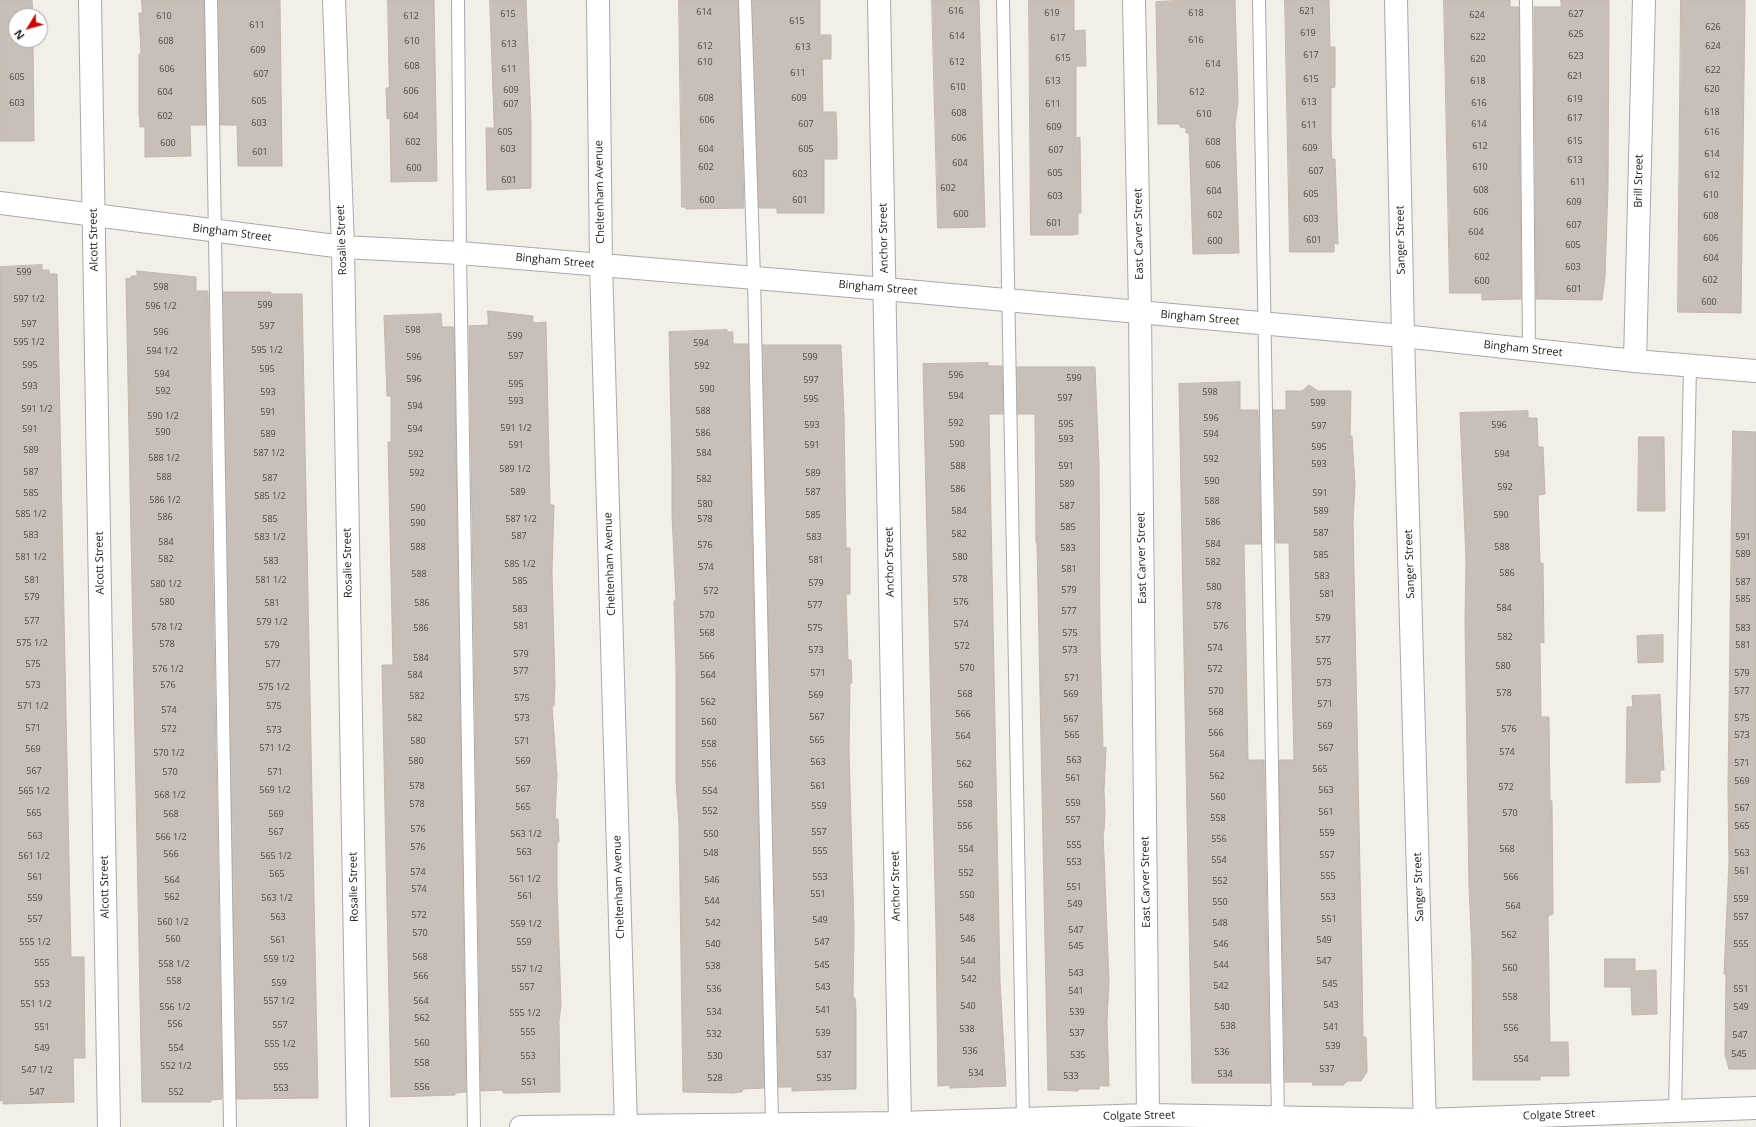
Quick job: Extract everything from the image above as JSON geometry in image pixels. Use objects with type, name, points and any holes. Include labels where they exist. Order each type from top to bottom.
[{"type":"street","name":"Alcott Street","points":[[90,0],[108,1127]]},
{"type":"street","name":"Rosalie Street","points":[[334,0],[343,247],[358,1127]]},
{"type":"street","name":"Cheltenham Avenue","points":[[598,0],[601,264],[626,1126]]},
{"type":"street","name":"Anchor Street","points":[[879,0],[886,289],[900,1123]]},
{"type":"street","name":"East Carver Street","points":[[1134,0],[1140,312],[1148,1115]]},
{"type":"street","name":"Sanger Street","points":[[1396,0],[1403,336],[1425,1124]]},
{"type":"street","name":"Brill Street","points":[[1635,361],[1644,0]]},
{"type":"street","name":"Bingham Street","points":[[0,203],[343,247],[460,252],[886,289],[1403,336],[1635,361],[1756,371]]},
{"type":"street","name":"Colgate Street","points":[[521,1127],[900,1123],[1023,1119],[1052,1122],[1148,1115],[1226,1122],[1278,1118],[1425,1124],[1756,1108]]},
{"type":"lane","points":[[212,0],[230,1127]]},
{"type":"lane","points":[[458,0],[460,252],[474,1127]]},
{"type":"lane","points":[[745,0],[754,278],[772,1124]]},
{"type":"lane","points":[[1003,0],[1023,1119]]},
{"type":"lane","points":[[1260,0],[1278,1118]]},
{"type":"lane","points":[[1526,0],[1529,350]]},
{"type":"lane","points":[[1676,1111],[1690,365]]},
{"type":"building","points":[[0,0],[32,0],[32,8],[8,8],[8,48],[33,48],[34,141],[0,141]]},
{"type":"building","points":[[142,0],[204,0],[206,125],[190,125],[191,156],[145,157],[145,127],[140,127],[139,112],[139,54],[141,54],[139,13],[142,13]]},
{"type":"building","points":[[218,0],[280,0],[282,166],[238,166],[237,125],[221,125]]},
{"type":"building","points":[[388,0],[434,0],[437,181],[391,182],[390,118],[387,119],[386,88],[389,88]]},
{"type":"building","points":[[490,0],[526,0],[531,121],[531,188],[487,190],[486,128],[494,128]]},
{"type":"building","points":[[679,0],[738,0],[744,208],[686,209],[686,207],[682,207]]},
{"type":"building","points":[[752,0],[820,0],[820,35],[831,35],[831,59],[822,59],[823,112],[836,112],[837,135],[837,159],[824,159],[824,213],[777,213],[777,208],[759,208]]},
{"type":"building","points":[[932,0],[979,0],[985,227],[938,228]]},
{"type":"building","points":[[1029,0],[1074,0],[1074,31],[1085,30],[1086,66],[1076,66],[1076,138],[1080,137],[1081,213],[1078,213],[1078,234],[1073,235],[1031,235]]},
{"type":"building","points":[[1187,0],[1235,0],[1238,102],[1235,124],[1239,253],[1193,254],[1189,133],[1186,133],[1186,128],[1180,127],[1180,124],[1158,124],[1156,2]]},
{"type":"building","points":[[1285,0],[1329,0],[1330,47],[1335,47],[1335,87],[1331,88],[1331,136],[1332,159],[1335,159],[1338,244],[1334,243],[1334,252],[1290,252]]},
{"type":"building","points":[[1444,0],[1510,0],[1510,7],[1519,7],[1521,299],[1482,300],[1482,293],[1450,293]]},
{"type":"building","points":[[1561,0],[1609,0],[1608,187],[1605,277],[1602,300],[1536,299],[1534,7],[1561,7]]},
{"type":"building","points":[[1681,0],[1745,0],[1741,313],[1678,312]]},
{"type":"building","points":[[42,265],[42,270],[49,270],[49,274],[57,274],[71,957],[84,957],[85,1058],[73,1058],[74,1102],[3,1104],[3,1100],[0,1101],[0,267]]},
{"type":"building","points":[[137,271],[196,277],[196,291],[208,291],[222,1099],[211,1100],[211,1102],[142,1102],[126,278],[131,279],[131,276],[137,276]]},
{"type":"building","points":[[223,292],[271,292],[271,294],[302,294],[318,1098],[237,1099]]},
{"type":"building","points":[[488,311],[533,316],[533,323],[546,322],[550,505],[554,505],[552,572],[555,685],[554,706],[552,706],[557,776],[555,819],[558,819],[559,842],[557,842],[557,887],[561,1005],[559,1021],[560,1092],[503,1093],[503,1090],[481,1091],[469,326],[488,325]]},
{"type":"building","points":[[441,314],[442,327],[454,327],[466,1092],[455,1093],[455,1095],[391,1097],[382,665],[393,665],[388,442],[391,442],[391,396],[387,396],[384,316]]},
{"type":"building","points":[[727,330],[727,332],[733,332],[733,344],[748,344],[764,1088],[743,1089],[742,1092],[732,1093],[683,1092],[679,823],[676,782],[676,667],[674,601],[676,601],[672,515],[669,332]]},
{"type":"building","points":[[763,345],[841,345],[844,415],[846,548],[850,548],[850,594],[846,594],[848,660],[851,660],[852,683],[850,683],[849,750],[854,928],[853,998],[855,998],[856,1010],[856,1089],[792,1091],[792,1087],[779,1087]]},
{"type":"building","points":[[988,363],[988,366],[1002,366],[1003,414],[989,414],[1000,982],[1006,1086],[950,1088],[950,1085],[938,1086],[936,929],[923,364]]},
{"type":"building","points":[[1017,367],[1095,367],[1099,464],[1100,643],[1103,748],[1106,747],[1104,790],[1105,814],[1103,831],[1109,981],[1107,1022],[1109,1086],[1099,1086],[1099,1089],[1079,1089],[1078,1091],[1048,1090],[1036,543],[1035,414],[1018,414]]},
{"type":"building","points":[[1240,382],[1240,410],[1258,410],[1261,544],[1244,544],[1248,760],[1264,760],[1270,1083],[1192,1083],[1179,384]]},
{"type":"building","points":[[1309,385],[1318,391],[1351,391],[1350,436],[1352,436],[1355,485],[1353,521],[1363,1037],[1366,1037],[1367,1072],[1361,1081],[1348,1081],[1343,1085],[1312,1085],[1313,1082],[1285,1082],[1279,760],[1294,760],[1289,543],[1276,543],[1273,410],[1286,410],[1286,391],[1302,391]]},
{"type":"building","points":[[1528,411],[1528,418],[1537,418],[1538,447],[1543,447],[1545,494],[1538,495],[1540,563],[1543,563],[1544,643],[1540,642],[1541,717],[1549,717],[1550,801],[1552,801],[1553,914],[1548,916],[1550,1042],[1568,1042],[1569,1076],[1540,1076],[1540,1080],[1473,1080],[1465,622],[1466,560],[1460,413]]},
{"type":"building","points":[[1733,431],[1756,432],[1756,1069],[1729,1069],[1725,1055],[1726,974],[1724,974],[1729,862],[1728,789]]},
{"type":"building","points":[[1639,437],[1664,437],[1665,511],[1638,511]]},
{"type":"building","points":[[1663,635],[1663,662],[1638,663],[1637,636]]},
{"type":"building","points":[[1660,695],[1664,770],[1660,770],[1660,782],[1626,783],[1627,707],[1633,707],[1632,696]]},
{"type":"building","points":[[1605,959],[1635,959],[1635,971],[1656,970],[1657,1014],[1632,1015],[1631,987],[1605,987]]}]
